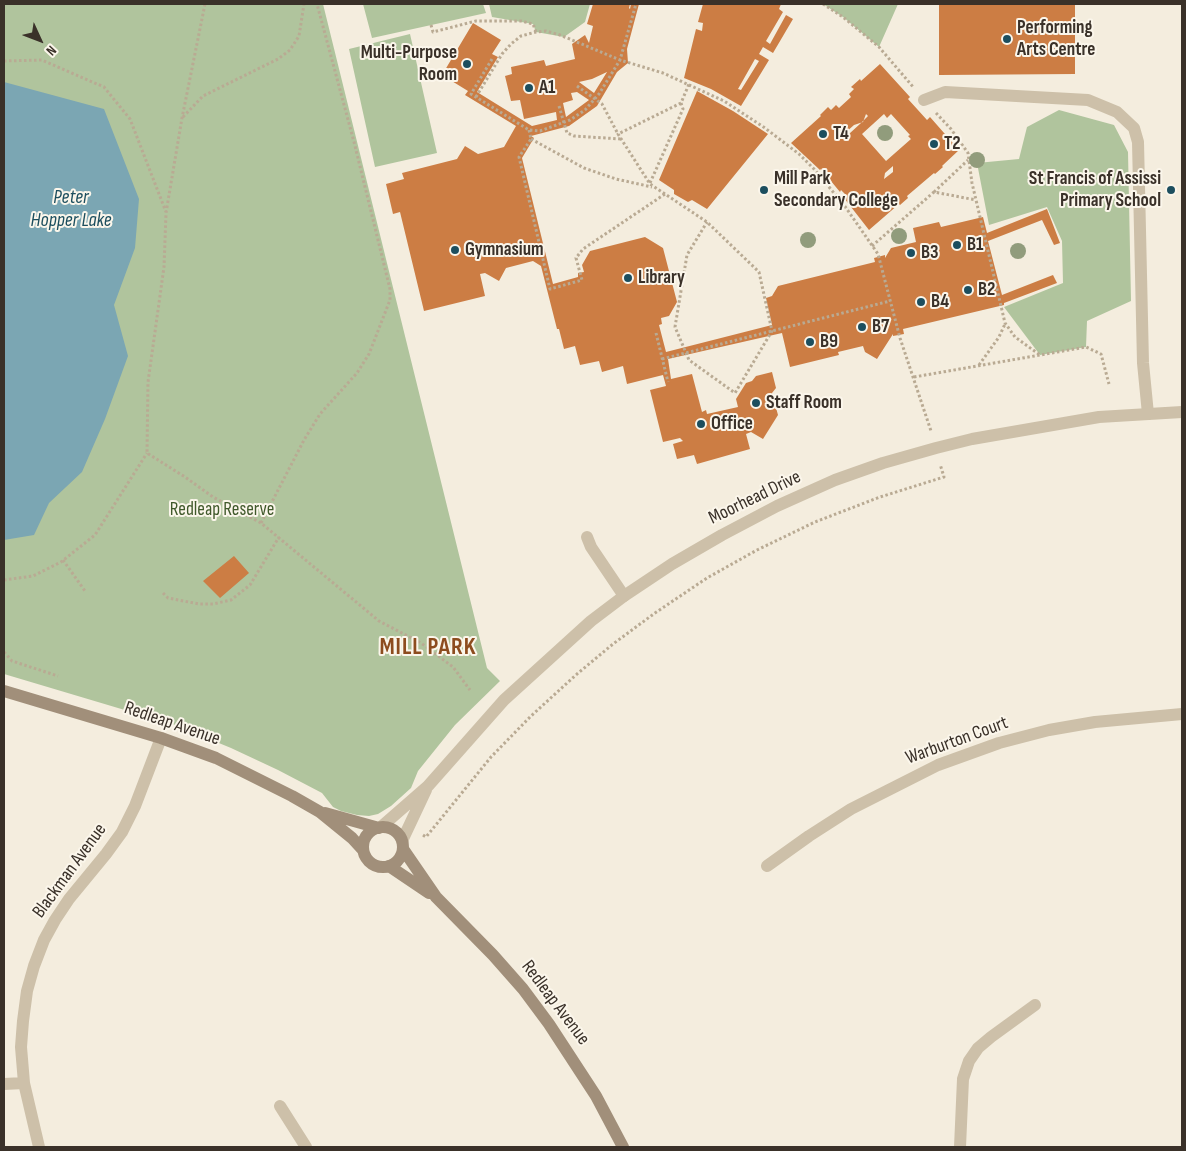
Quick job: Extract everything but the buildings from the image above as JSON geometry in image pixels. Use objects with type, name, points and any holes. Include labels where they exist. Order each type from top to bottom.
[{"type":"street","points":[[924,100],[945,92],[1088,100],[1116,112],[1134,128],[1138,142],[1143,363],[1148,414]]},
{"type":"street","name":"Moorhead Drive","points":[[380,828],[428,786],[504,700],[591,621],[672,564],[722,534],[777,506],[835,480],[936,448],[1026,428],[1099,417],[1182,412]]},
{"type":"street","points":[[587,537],[624,596]]},
{"type":"street","name":"Redleap Avenue","points":[[4,691],[161,738],[233,766],[320,812],[352,838],[363,850]]},
{"type":"street","name":"Warburton Court","points":[[767,866],[851,809],[938,765],[999,743],[1049,730],[1095,722],[1182,714]]},
{"type":"street","name":"Blackman Avenue","points":[[39,1147],[24,1082],[21,1048],[27,991],[44,940],[55,920],[69,899],[122,832],[135,806],[161,738]]},
{"type":"street","name":"Moorhead Drive","points":[[402,845],[428,786]]},
{"type":"street","name":"Redleap Avenue","points":[[320,812],[380,828]]},
{"type":"street","points":[[380,828],[394,830],[402,845],[399,860],[389,866],[375,866],[367,859],[363,850],[365,838],[373,830],[380,828]]},
{"type":"street","name":"Redleap Avenue","points":[[402,845],[436,897],[493,955],[523,989],[544,1017],[592,1088],[623,1147]]},
{"type":"street","name":"Redleap Avenue","points":[[389,866],[436,897]]},
{"type":"street","points":[[960,1147],[963,1079],[969,1061],[978,1048],[1035,1005]]},
{"type":"street","points":[[4,1084],[24,1082]]},
{"type":"street","points":[[280,1106],[306,1147]]},
{"type":"path","points":[[4,580],[33,576],[63,560],[94,535],[147,453],[148,382],[164,268],[166,212],[182,118],[205,4]]},
{"type":"path","points":[[182,118],[203,96],[278,59],[290,50],[299,36],[304,4]]},
{"type":"path","points":[[261,523],[304,440],[320,414],[357,373],[369,354],[390,300],[390,289],[354,142],[316,4]]},
{"type":"path","points":[[492,59],[471,94],[528,130],[540,131],[564,122],[585,110],[620,60],[636,4]]},
{"type":"path","points":[[823,4],[843,17],[879,47],[924,100],[951,128],[968,153],[976,200],[1005,323],[1015,337],[1040,355]]},
{"type":"path","points":[[431,25],[433,32],[476,21],[522,21],[533,24],[536,32]]},
{"type":"path","points":[[410,824],[426,837],[491,758],[531,716],[613,644],[707,578],[757,550],[815,522],[880,497],[944,477],[926,413],[900,338],[878,254],[864,231],[800,154],[739,110],[689,84],[546,31],[521,36],[502,54],[476,97]]},
{"type":"path","points":[[4,61],[42,60],[104,87],[130,119],[166,212]]},
{"type":"path","points":[[618,134],[681,103],[689,84]]},
{"type":"path","points":[[577,86],[602,104],[618,134],[650,184],[707,222],[759,272],[772,331],[735,393],[690,360],[675,327],[687,255],[707,222]]},
{"type":"path","points":[[650,184],[683,109],[681,103]]},
{"type":"path","points":[[559,106],[567,133],[574,136],[622,139]]},
{"type":"path","points":[[528,130],[531,138],[584,168],[616,179],[655,188]]},
{"type":"path","points":[[531,138],[519,157],[550,289],[582,280],[576,258],[583,250],[665,194]]},
{"type":"path","points":[[872,246],[969,159]]},
{"type":"path","points":[[934,192],[976,200]]},
{"type":"path","points":[[662,359],[890,300]]},
{"type":"path","points":[[979,366],[1005,323]]},
{"type":"path","points":[[656,334],[668,382]]},
{"type":"path","points":[[914,378],[1086,347],[1101,354],[1109,384]]},
{"type":"path","points":[[147,453],[213,497],[261,523],[379,621],[421,643],[453,667],[470,690]]},
{"type":"path","points":[[163,593],[168,598],[199,604],[214,604],[231,600],[250,585],[279,537]]},
{"type":"path","points":[[63,560],[85,591]]},
{"type":"path","points":[[4,652],[12,661],[58,676]]},
{"type":"green space","name":"Redleap Reserve","points":[[4,4],[323,4],[487,668],[500,681],[455,725],[418,771],[411,788],[391,806],[378,814],[369,816],[341,811],[333,807],[322,793],[278,770],[175,725],[4,674]]},
{"type":"green space","points":[[363,4],[483,4],[486,13],[372,38]]},
{"type":"green space","points":[[489,4],[590,4],[585,22],[564,37],[536,32],[533,24],[492,17]]},
{"type":"green space","points":[[823,4],[898,4],[879,47],[843,17]]},
{"type":"green space","points":[[410,34],[437,153],[375,167],[349,49]]},
{"type":"green space","points":[[1059,110],[1114,125],[1128,152],[1131,301],[1087,321],[1086,347],[1040,355],[1004,307],[1063,283],[1062,241],[1047,207],[989,225],[977,163],[1019,159],[1027,127]]},
{"type":"water","name":"Peter Hopper Lake","points":[[4,82],[104,109],[139,199],[135,248],[114,305],[128,356],[105,419],[82,472],[49,503],[34,535],[4,540]]},
{"type":"place","name":"Performing Arts Centre","points":[[1007,39]]},
{"type":"place","name":"Multi-Purpose Room","points":[[467,64]]},
{"type":"place","name":"A1","points":[[529,88]]},
{"type":"place","name":"T4","points":[[823,134]]},
{"type":"place","name":"T2","points":[[934,144]]},
{"type":"place","name":"Mill Park Secondary College","points":[[764,190]]},
{"type":"place","name":"St Francis of Assissi Primary School","points":[[1171,190]]},
{"type":"place","name":"B1","points":[[957,245]]},
{"type":"place","name":"Gymnasium","points":[[455,250]]},
{"type":"place","name":"B3","points":[[911,253]]},
{"type":"place","name":"Library","points":[[628,278]]},
{"type":"place","name":"B2","points":[[968,290]]},
{"type":"place","name":"B4","points":[[921,302]]},
{"type":"place","name":"B7","points":[[862,327]]},
{"type":"place","name":"B9","points":[[810,342]]},
{"type":"place","name":"Staff Room","points":[[756,403]]},
{"type":"place","name":"Office","points":[[701,424]]},
{"type":"district","name":"MILL PARK","points":[[428,648]]}]
